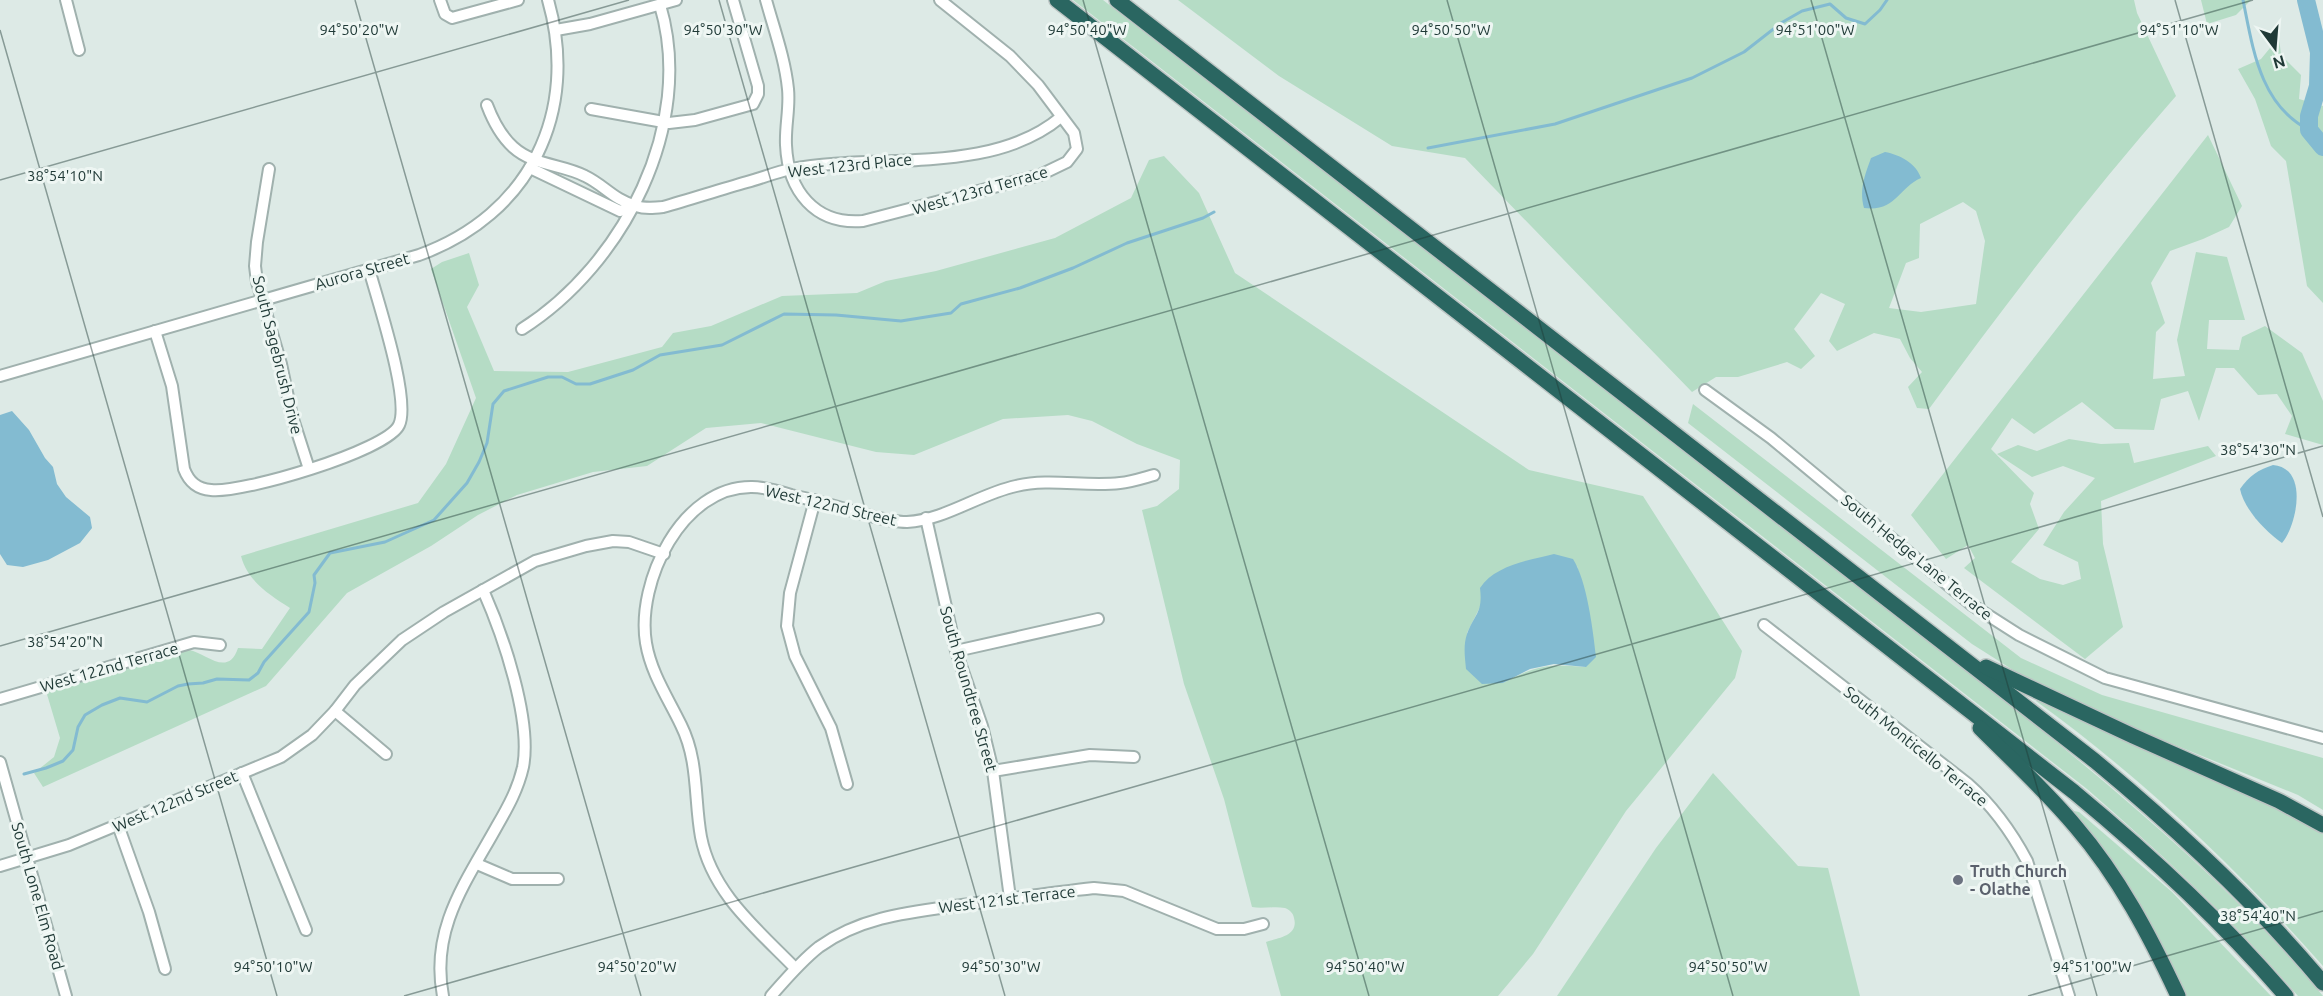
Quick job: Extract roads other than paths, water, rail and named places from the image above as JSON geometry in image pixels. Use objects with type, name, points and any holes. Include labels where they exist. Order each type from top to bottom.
[{"type":"highway","points":[[1057,0],[2121,830],[2202,907],[2286,996]]},
{"type":"highway","points":[[1117,0],[2095,761],[2189,842],[2275,928],[2323,983]]},
{"type":"highway","points":[[1955,652],[2279,801],[2323,825]]},
{"type":"highway","points":[[1932,681],[2059,807],[2078,829],[2131,904],[2178,996]]},
{"type":"street","points":[[66,0],[79,50]]},
{"type":"street","points":[[440,0],[445,13],[450,18],[518,0]]},
{"type":"street","name":"Aurora Street","points":[[0,376],[419,255],[458,238],[498,208],[532,164],[543,143],[556,97],[558,71],[556,30],[548,0]]},
{"type":"street","points":[[556,30],[590,24],[676,0]]},
{"type":"street","points":[[591,109],[679,123],[753,104],[756,101],[758,86],[733,0]]},
{"type":"street","points":[[766,0],[788,88],[786,146],[790,170]]},
{"type":"street","points":[[940,0],[1010,56],[1038,85],[1061,117]]},
{"type":"street","points":[[522,329],[551,309],[599,261],[635,206],[651,170],[663,122],[669,60],[666,25],[660,4]]},
{"type":"street","points":[[487,105],[495,125],[504,138],[532,164]]},
{"type":"street","name":"West 123rd Place","points":[[532,164],[562,167],[587,176],[609,194],[635,206],[650,209],[790,170],[838,163],[984,153],[1045,131],[1061,117]]},
{"type":"street","name":"West 123rd Terrace","points":[[790,170],[795,186],[809,205],[839,221],[863,221],[1026,180],[1060,167],[1074,155],[1077,149],[1074,133],[1061,117]]},
{"type":"street","points":[[543,143],[549,157],[562,167]]},
{"type":"street","name":"West 123rd Place","points":[[532,164],[620,211],[635,206]]},
{"type":"street","name":"South Sagebrush Drive","points":[[268,169],[255,266],[292,416],[309,469]]},
{"type":"street","points":[[155,331],[172,386],[184,469],[195,485],[219,491],[264,482],[309,469],[384,440],[398,428],[402,417],[389,341],[369,269]]},
{"type":"street","name":"South Hedge Lane Terrace","points":[[1705,390],[1771,438],[1972,605],[2019,635],[2105,678],[2323,738]]},
{"type":"street","name":"West 122nd Street","points":[[0,866],[69,845],[281,757],[298,746],[335,711],[355,685],[402,640],[435,618],[535,561],[600,542],[629,542],[664,554],[687,516],[720,494],[752,487],[815,500],[890,520],[910,522],[1018,486],[1042,483],[1122,483],[1154,475]]},
{"type":"street","points":[[815,500],[790,593],[787,626],[795,656],[831,728],[847,784]]},
{"type":"street","name":"South Roundtree Street","points":[[926,518],[956,651],[982,726],[993,771],[1010,898]]},
{"type":"street","points":[[664,554],[647,599],[646,642],[653,669],[686,735],[691,752],[704,846],[712,870],[726,895],[795,968]]},
{"type":"street","points":[[443,996],[440,973],[442,938],[449,916],[514,796],[522,769],[525,744],[521,709],[495,616],[483,590]]},
{"type":"street","points":[[956,651],[1098,619]]},
{"type":"street","name":"South Monticello Terrace","points":[[1764,625],[1968,784],[1994,809],[2016,840],[2027,861],[2069,996]]},
{"type":"street","name":"West 122nd Terrace","points":[[0,699],[194,642],[220,645]]},
{"type":"street","points":[[335,711],[386,754]]},
{"type":"street","points":[[993,771],[1090,755],[1134,757]]},
{"type":"street","name":"South Lone Elm Road","points":[[0,762],[66,996]]},
{"type":"street","points":[[242,773],[306,930]]},
{"type":"street","points":[[118,825],[149,912],[165,969]]},
{"type":"street","points":[[477,864],[512,879],[558,879]]},
{"type":"street","name":"West 121st Terrace","points":[[771,996],[795,968],[829,941],[845,932],[894,914],[1010,898],[1108,888],[1124,891],[1217,929],[1244,929],[1263,924]]},
{"type":"water","points":[[1885,152],[1907,160],[1921,178],[1913,182],[1890,203],[1875,208],[1864,208],[1862,188],[1871,158]]},
{"type":"water","points":[[12,411],[29,430],[45,458],[53,467],[57,484],[66,497],[90,517],[92,528],[80,543],[48,560],[23,567],[7,565],[0,554],[0,415]]},
{"type":"water","points":[[2273,465],[2284,468],[2292,476],[2296,486],[2297,498],[2292,524],[2282,543],[2256,519],[2242,497],[2240,489],[2254,474]]},
{"type":"water","points":[[1554,554],[1573,559],[1578,568],[1589,606],[1596,657],[1586,667],[1554,664],[1530,669],[1503,683],[1482,684],[1466,669],[1465,652],[1467,634],[1479,608],[1480,588],[1487,580],[1504,569],[1524,561]]},
{"type":"waterway","points":[[1428,148],[1555,124],[1692,78],[1744,52],[1781,23],[1802,11],[1830,4],[1846,18],[1865,24],[1887,0]]},
{"type":"waterway","points":[[2243,0],[2255,56],[2269,91],[2279,106],[2309,130]]},
{"type":"waterway","points":[[2306,0],[2319,52],[2318,86],[2309,116],[2309,130],[2323,147]]},
{"type":"waterway","points":[[24,774],[63,761],[73,750],[78,727],[85,715],[102,705],[120,698],[147,702],[178,686],[217,679],[249,680],[258,673],[264,662],[309,612],[315,583],[314,575],[330,553],[385,542],[434,520],[467,483],[487,443],[493,404],[504,391],[548,377],[562,377],[576,384],[590,384],[633,370],[660,355],[722,345],[784,314],[836,315],[901,321],[951,313],[961,304],[1020,288],[1073,268],[1127,243],[1203,218],[1214,212]]},
{"type":"place","name":"Truth Church - Olathe","points":[[1958,880]]}]
